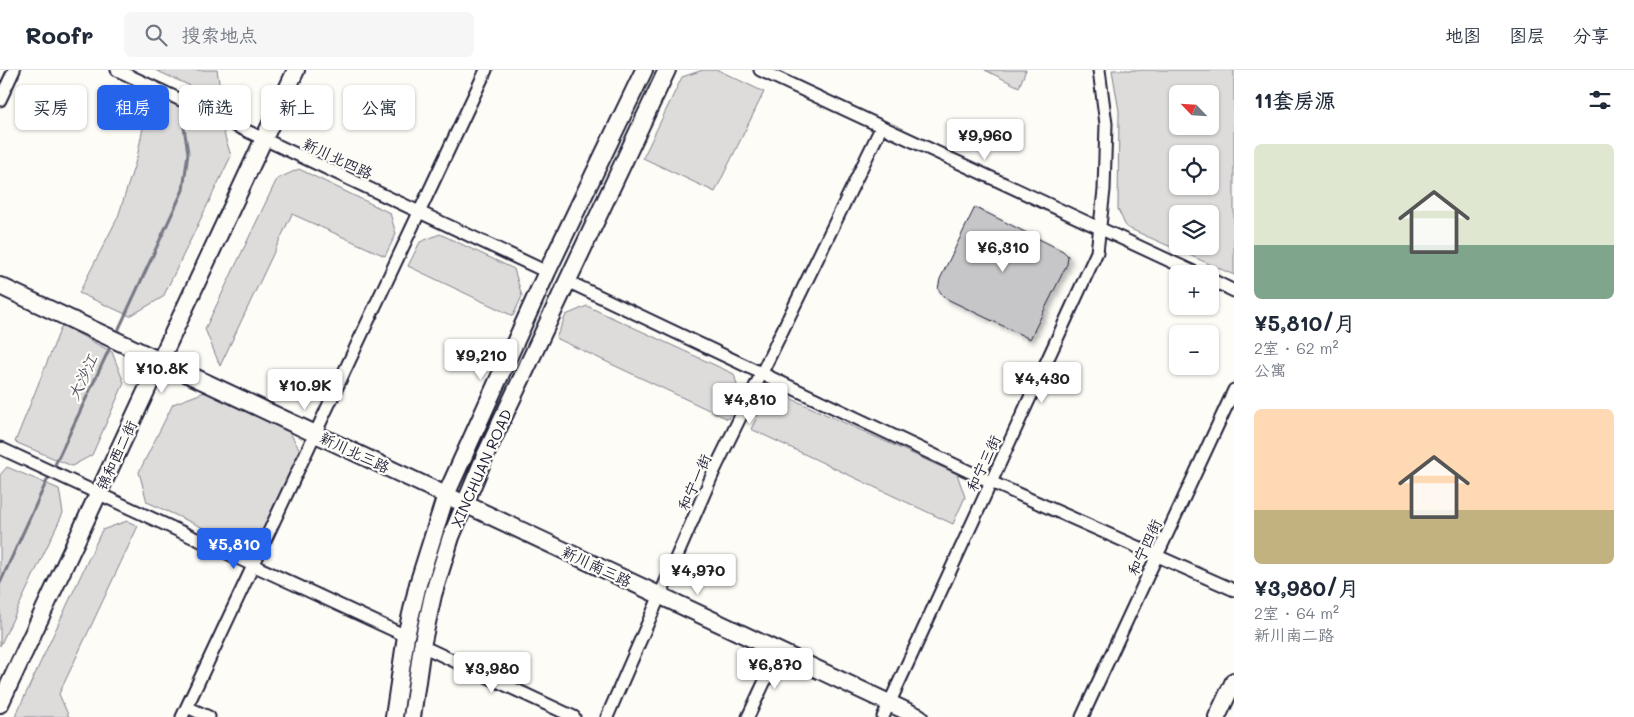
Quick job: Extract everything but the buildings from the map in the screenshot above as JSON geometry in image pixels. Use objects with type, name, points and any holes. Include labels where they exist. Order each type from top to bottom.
[{"type":"street","points":[[0,100],[14,70]]},
{"type":"street","name":"新川北四路","points":[[117,70],[547,272]]},
{"type":"street","name":"锦和西二街","points":[[0,704],[296,70]]},
{"type":"street","points":[[208,717],[184,712],[486,70]]},
{"type":"street","name":"XINCHUAN ROAD","points":[[394,717],[406,636],[418,584],[446,495],[547,272],[644,70]]},
{"type":"street","name":"XINCHUAN ROAD","points":[[412,717],[422,646],[433,596],[451,537],[567,281],[667,70]]},
{"type":"street","points":[[760,70],[881,128],[1179,265]]},
{"type":"street","name":"和宁三街","points":[[886,710],[1097,252],[1104,190],[1106,124],[1099,70]]},
{"type":"street","name":"和宁一街","points":[[607,717],[761,371],[881,128]]},
{"type":"street","points":[[567,281],[761,371],[991,482],[1234,590]]},
{"type":"street","points":[[1219,283],[1234,290]]},
{"type":"street","name":"新川北三路","points":[[0,286],[465,504]]},
{"type":"street","name":"和宁四街","points":[[1082,717],[1234,390]]},
{"type":"street","points":[[0,448],[406,636]]},
{"type":"street","name":"新川南三路","points":[[465,504],[779,651],[886,710],[919,717]]},
{"type":"street","points":[[422,646],[574,717]]},
{"type":"street","points":[[748,717],[779,651]]},
{"type":"street","points":[[1217,717],[1234,681]]},
{"type":"shaded area","points":[[155,70],[217,70],[220,85],[188,85]]},
{"type":"shaded area","points":[[703,70],[718,70],[764,92],[715,192],[643,158],[682,77]]},
{"type":"shaded area","points":[[985,70],[1026,70],[1019,87]]},
{"type":"shaded area","points":[[1112,70],[1234,70],[1234,275],[1219,268],[1219,265],[1212,265],[1189,255],[1219,255],[1219,205],[1169,205],[1169,246],[1126,227],[1118,209],[1119,111]]},
{"type":"shaded area","points":[[169,101],[179,106],[179,130],[223,130],[231,156],[163,297],[130,316],[79,293],[118,217],[137,157],[143,130],[169,130]]},
{"type":"shaded area","points":[[299,169],[390,213],[396,234],[385,256],[292,214],[220,366],[205,329],[277,179]]},
{"type":"shaded area","points":[[440,234],[514,269],[522,296],[513,316],[408,266],[420,242]]},
{"type":"shaded area","points":[[587,306],[734,374],[740,396],[728,419],[556,338],[566,315]]},
{"type":"shaded area","points":[[62,325],[112,352],[124,383],[92,455],[72,466],[15,442]]},
{"type":"shaded area","points":[[205,392],[290,433],[301,452],[261,537],[238,544],[147,502],[139,472],[173,404]]},
{"type":"shaded area","points":[[781,394],[957,474],[965,497],[953,524],[751,429],[765,401]]},
{"type":"shaded area","points":[[7,467],[59,489],[63,513],[0,646],[0,475]]},
{"type":"shaded area","points":[[127,521],[138,526],[59,694],[69,717],[15,717],[102,530]]},
{"type":"waterway","name":"大沙江","points":[[116,335],[183,190],[188,153],[184,130]]},
{"type":"waterway","name":"大沙江","points":[[53,469],[112,343]]},
{"type":"waterway","name":"大沙江","points":[[0,583],[50,474]]}]
